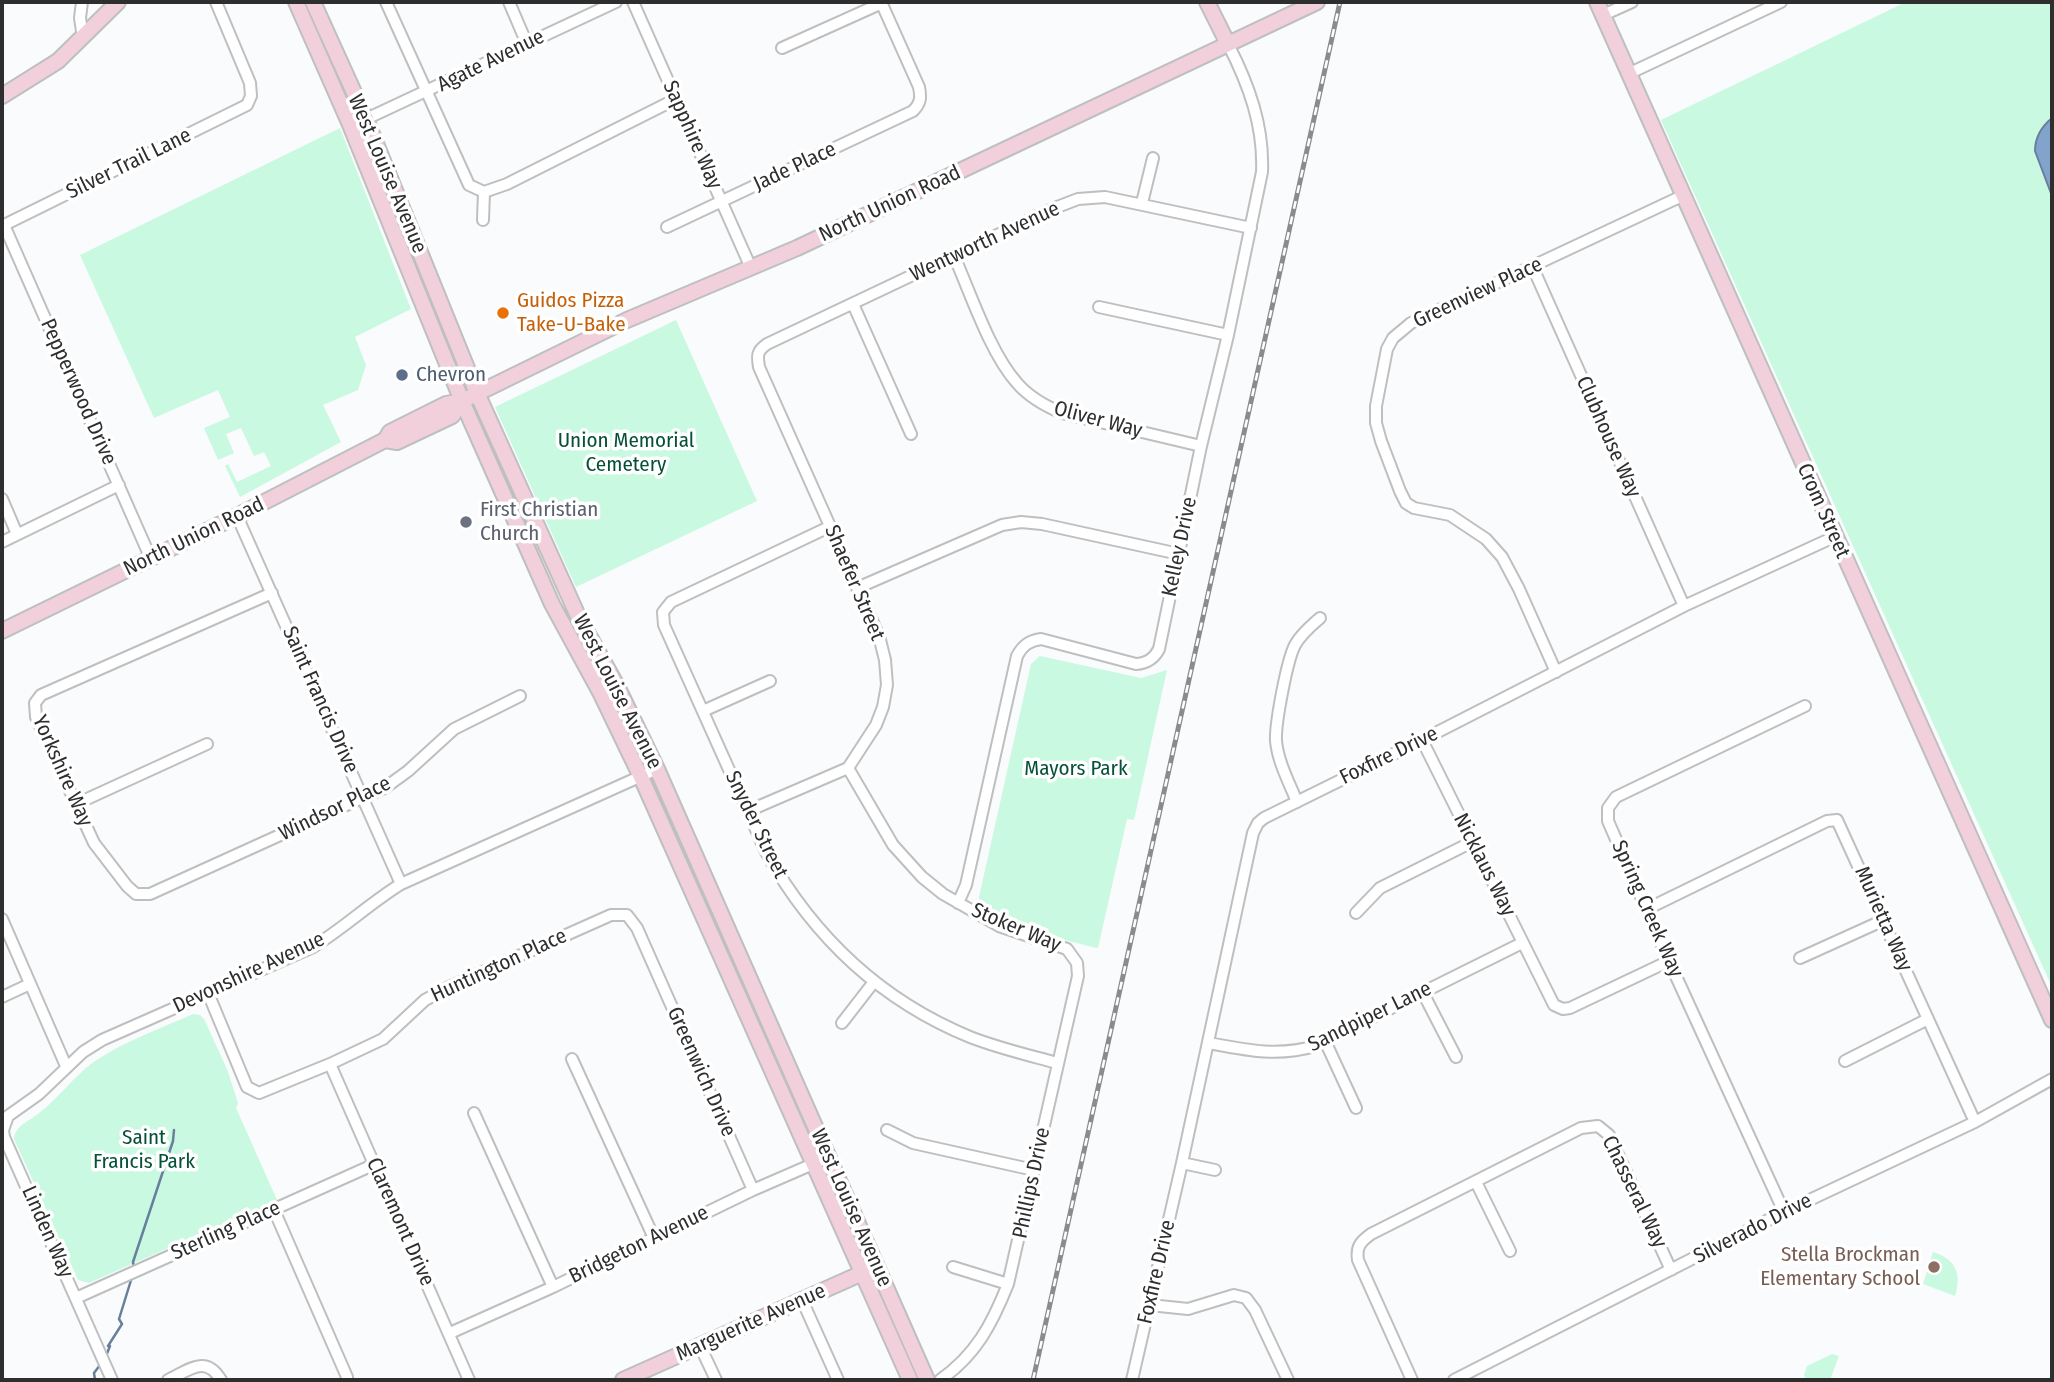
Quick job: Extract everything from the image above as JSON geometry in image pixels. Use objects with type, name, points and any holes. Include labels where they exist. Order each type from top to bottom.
[{"type":"street","points":[[82,2],[79,7],[83,38]]},
{"type":"street","points":[[2,96],[58,61],[118,2]]},
{"type":"street","name":"Silver Trail Lane","points":[[3,225],[242,110],[247,105],[251,96],[248,75],[216,2]]},
{"type":"street","name":"West Louise Avenue","points":[[296,2],[351,127],[462,401],[552,604],[641,777],[910,1380]]},
{"type":"street","name":"West Louise Avenue","points":[[313,2],[366,119],[477,393],[578,616],[617,686],[657,769],[927,1380]]},
{"type":"street","points":[[386,2],[469,186],[484,192],[507,184],[676,99]]},
{"type":"street","points":[[509,2],[527,44]]},
{"type":"street","name":"Agate Avenue","points":[[366,119],[616,2]]},
{"type":"street","name":"Sapphire Way","points":[[634,2],[751,268]]},
{"type":"street","points":[[782,48],[881,2]]},
{"type":"street","name":"Jade Place","points":[[667,227],[913,111],[920,102],[919,87],[881,2]]},
{"type":"street","points":[[1207,2],[1228,44]]},
{"type":"street","name":"North Union Road","points":[[2,631],[237,516],[446,404],[462,401],[627,320],[751,268],[1317,2]]},
{"type":"street","points":[[1600,8],[1632,2]]},
{"type":"street","points":[[1628,74],[1781,2]]},
{"type":"street","name":"Crom Street","points":[[1600,8],[2052,1020]]},
{"type":"street","name":"Kelley Drive","points":[[958,903],[966,885],[1017,656],[1021,649],[1031,641],[1041,639],[1136,664],[1147,662],[1159,649],[1262,172],[1260,126],[1252,97],[1228,44]]},
{"type":"street","points":[[1142,203],[1153,158]]},
{"type":"street","points":[[483,220],[484,192]]},
{"type":"street","name":"Greenview Place","points":[[1556,672],[1502,557],[1486,539],[1463,522],[1445,514],[1414,508],[1406,503],[1376,423],[1376,406],[1387,349],[1392,338],[1411,323],[1682,196]]},
{"type":"street","name":"Wentworth Avenue","points":[[763,376],[757,355],[767,344],[1052,209],[1077,200],[1105,197],[1251,228]]},
{"type":"street","name":"Pepperwood Drive","points":[[3,225],[151,559]]},
{"type":"street","name":"Oliver Way","points":[[954,256],[1004,365],[1017,384],[1029,395],[1062,413],[1201,446]]},
{"type":"street","name":"Clubhouse Way","points":[[1533,268],[1684,606]]},
{"type":"street","points":[[853,304],[911,434]]},
{"type":"street","points":[[1100,307],[1228,335]]},
{"type":"street","name":"Shaefer Street","points":[[763,376],[878,636],[885,660],[887,685],[883,706],[876,725],[848,768]]},
{"type":"street","points":[[2,542],[119,485]]},
{"type":"street","points":[[2,499],[17,534]]},
{"type":"street","name":"Saint Francis Drive","points":[[237,516],[401,884]]},
{"type":"street","points":[[857,588],[1002,525],[1021,522],[1042,524],[1179,554]]},
{"type":"street","name":"Snyder Street","points":[[829,527],[671,602],[663,612],[664,625],[766,852],[795,899],[834,945],[873,982],[924,1015],[1002,1048],[1057,1063]]},
{"type":"street","name":"Foxfire Drive","points":[[1132,1380],[1209,1042],[1253,833],[1258,822],[1684,606],[1835,537]]},
{"type":"street","name":"Yorkshire Way","points":[[136,894],[94,843],[36,717],[34,707],[41,695],[272,593]]},
{"type":"street","points":[[1297,802],[1280,760],[1276,722],[1293,648],[1301,635],[1320,618]]},
{"type":"street","points":[[703,711],[770,681]]},
{"type":"street","name":"Windsor Place","points":[[136,894],[150,894],[363,798],[408,771],[454,729],[520,696]]},
{"type":"street","name":"Spring Creek Way","points":[[1784,1212],[1608,821],[1608,808],[1616,797],[1805,706]]},
{"type":"street","name":"Nicklaus Way","points":[[1422,740],[1554,1005],[1563,1009],[1570,1008],[1669,961]]},
{"type":"street","points":[[76,804],[207,744]]},
{"type":"street","points":[[748,811],[848,768]]},
{"type":"street","name":"Stoker Way","points":[[848,768],[893,845],[922,877],[958,903],[999,926],[1027,937],[1060,945],[1072,953],[1077,963]]},
{"type":"street","name":"Devonshire Avenue","points":[[66,1066],[102,1040],[313,947],[382,895],[401,884],[657,769]]},
{"type":"street","name":"Murietta Way","points":[[1647,909],[1827,821],[1837,820],[1975,1122]]},
{"type":"street","points":[[1356,913],[1380,888],[1472,842]]},
{"type":"street","name":"Huntington Place","points":[[208,993],[247,1087],[251,1091],[264,1092],[383,1039],[425,1000],[447,988],[611,915],[622,913],[630,917],[649,955]]},
{"type":"street","points":[[2,919],[66,1066]]},
{"type":"street","points":[[1800,958],[1884,920]]},
{"type":"street","name":"Sandpiper Lane","points":[[1209,1042],[1255,1052],[1296,1052],[1325,1041],[1522,943]]},
{"type":"street","name":"Greenwich Drive","points":[[649,955],[754,1190]]},
{"type":"street","name":"Phillips Drive","points":[[940,1380],[951,1373],[977,1345],[992,1324],[1008,1284],[1078,976],[1077,963]]},
{"type":"street","points":[[842,1023],[873,982]]},
{"type":"street","points":[[2,997],[30,984]]},
{"type":"street","points":[[1422,991],[1456,1057]]},
{"type":"street","points":[[1845,1060],[1928,1019]]},
{"type":"street","points":[[1325,1041],[1356,1108]]},
{"type":"street","points":[[572,1059],[654,1238]]},
{"type":"street","name":"Claremont Drive","points":[[330,1064],[469,1380]]},
{"type":"street","name":"Linden Way","points":[[66,1066],[39,1094],[8,1116],[3,1130],[112,1380]]},
{"type":"street","name":"Silverado Drive","points":[[1454,1380],[1784,1212],[1975,1122],[2052,1079]]},
{"type":"street","points":[[474,1113],[553,1287]]},
{"type":"street","name":"Chasseral Way","points":[[1412,1380],[1358,1260],[1360,1242],[1581,1128],[1598,1126],[1609,1135],[1671,1270]]},
{"type":"street","points":[[887,1130],[913,1143],[1034,1170]]},
{"type":"street","name":"Bridgeton Avenue","points":[[450,1333],[829,1157]]},
{"type":"street","name":"Sterling Place","points":[[76,1298],[375,1164]]},
{"type":"street","points":[[1182,1164],[1215,1170]]},
{"type":"street","points":[[1476,1182],[1510,1251]]},
{"type":"street","points":[[274,1210],[347,1377]]},
{"type":"street","name":"Marguerite Avenue","points":[[624,1380],[877,1266]]},
{"type":"street","points":[[953,1267],[1008,1284]]},
{"type":"street","points":[[1150,1306],[1188,1309],[1234,1295],[1246,1298],[1255,1310],[1288,1380]]},
{"type":"street","points":[[802,1300],[838,1380]]},
{"type":"street","points":[[700,1346],[716,1380]]},
{"type":"street","points":[[168,1380],[200,1366],[209,1365],[221,1380]]},
{"type":"green space","points":[[1906,2],[2052,2],[2052,987],[1661,120]]},
{"type":"green space","points":[[340,128],[411,309],[355,337],[366,365],[358,390],[323,405],[341,442],[240,497],[225,466],[228,464],[237,482],[271,466],[264,452],[254,456],[241,428],[226,434],[234,453],[218,460],[204,428],[230,417],[218,390],[154,418],[80,255]]},
{"type":"green space","name":"Union Memorial Cemetery","points":[[676,320],[757,501],[576,587],[495,407]]},
{"type":"green space","name":"Mayors Park","points":[[1040,656],[1141,678],[1167,670],[1134,820],[1127,819],[1098,948],[1017,924],[979,903],[1031,664]]},
{"type":"green space","name":"Saint Francis Park","points":[[193,1014],[204,1019],[227,1069],[238,1103],[236,1108],[277,1200],[89,1283],[78,1280],[14,1139],[15,1134],[98,1059]]},
{"type":"green space","points":[[1933,1252],[1947,1259],[1955,1268],[1958,1281],[1955,1296],[1923,1284]]},
{"type":"green space","points":[[1832,1354],[1839,1356],[1830,1380],[1806,1380],[1804,1375],[1807,1366]]},
{"type":"water","points":[[2052,118],[2052,196],[2035,151],[2039,133]]},
{"type":"waterway","points":[[134,1267],[133,1262],[173,1141],[174,1130]]},
{"type":"waterway","points":[[106,1356],[108,1346],[122,1324],[119,1319],[132,1277]]},
{"type":"waterway","points":[[95,1380],[94,1373],[100,1365]]},
{"type":"railway","points":[[1033,1380],[1340,2]]},
{"type":"place","name":"Guidos Pizza Take-U-Bake","points":[[503,313]]},
{"type":"place","name":"Chevron","points":[[402,375]]},
{"type":"place","name":"First Christian Church","points":[[466,522]]},
{"type":"place","name":"Stella Brockman Elementary School","points":[[1934,1267]]}]
